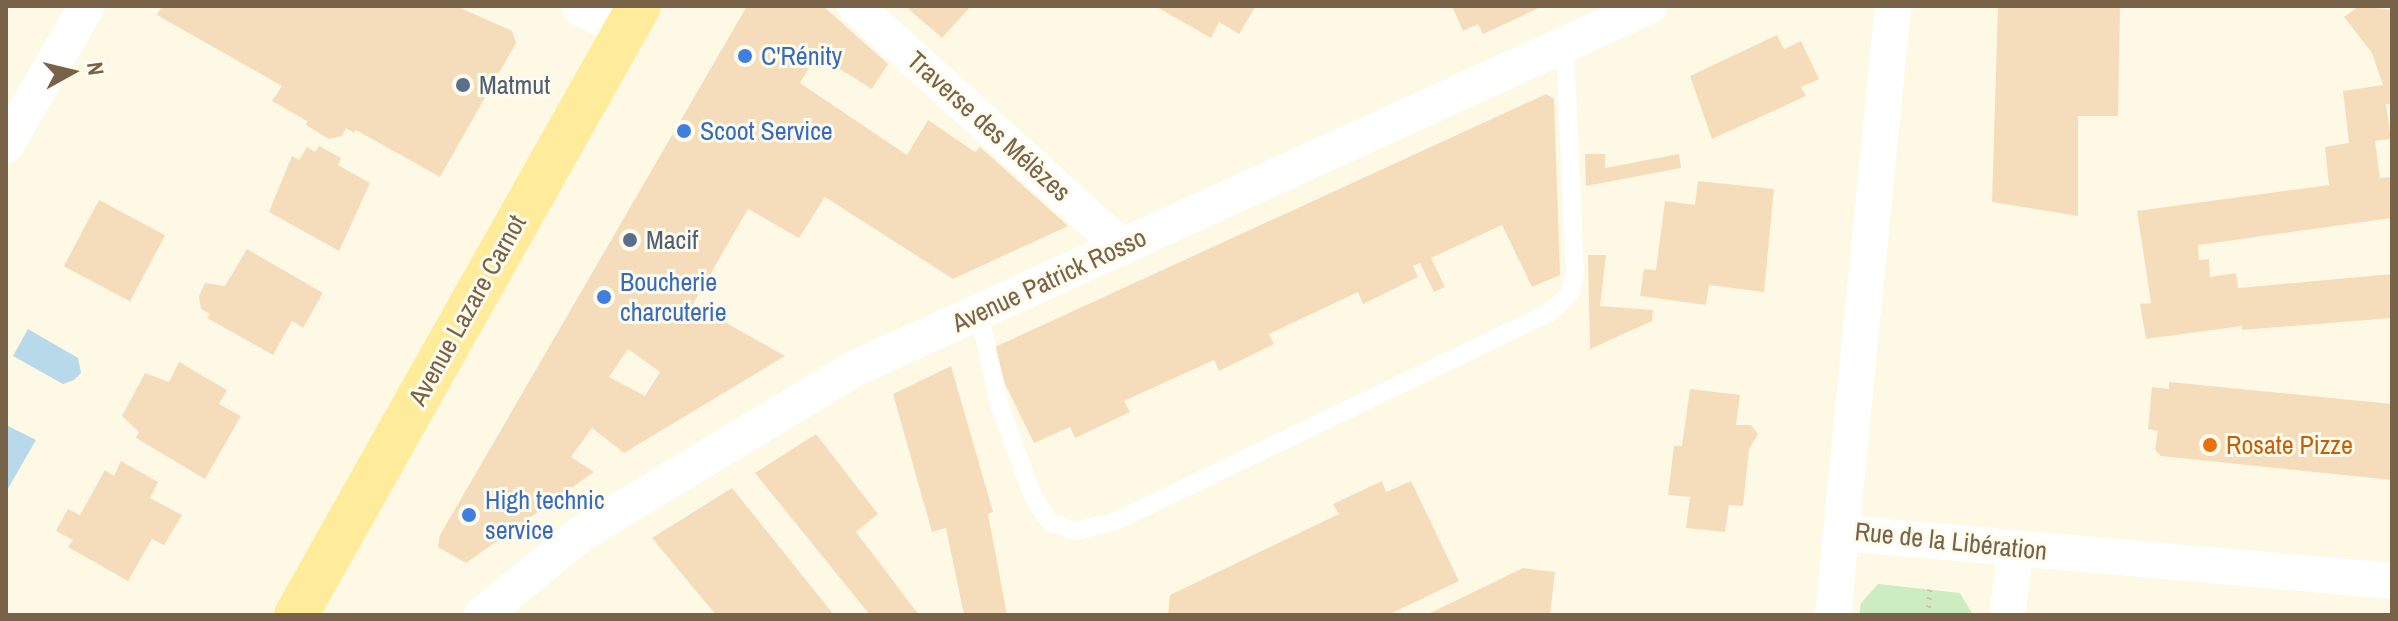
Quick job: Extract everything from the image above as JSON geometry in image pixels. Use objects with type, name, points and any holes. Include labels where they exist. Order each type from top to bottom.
[{"type":"main road","name":"Avenue Lazare Carnot","points":[[296,615],[634,16]]},
{"type":"street","points":[[6,145],[87,6]]},
{"type":"street","points":[[584,6],[634,16]]},
{"type":"street","name":"Traverse des Mélèzes","points":[[855,6],[1122,247]]},
{"type":"street","name":"Avenue Patrick Rosso","points":[[482,615],[582,533],[856,368],[1649,6]]},
{"type":"street","name":"Rue de la Libération","points":[[1893,6],[1843,533],[2392,581]]},
{"type":"street","points":[[1833,615],[1843,533]]},
{"type":"street","points":[[2007,615],[2016,549]]},
{"type":"lane","points":[[979,312],[999,404],[1033,497],[1050,522],[1075,531],[1114,522],[1549,313],[1570,294],[1575,274],[1565,44]]},
{"type":"path","points":[[1928,615],[1931,573]]},
{"type":"green space","points":[[1878,584],[1960,593],[1973,615],[1859,615],[1861,603]]},
{"type":"water","points":[[28,329],[78,358],[81,373],[63,384],[13,356]]},
{"type":"water","points":[[6,425],[36,440],[6,492]]},
{"type":"building","points":[[162,6],[456,6],[512,31],[516,43],[440,177],[356,130],[354,133],[346,128],[342,136],[329,139],[306,125],[307,121],[272,101],[282,86],[157,15]]},
{"type":"building","points":[[747,6],[823,6],[888,64],[872,89],[817,55],[800,83],[907,155],[928,120],[975,152],[980,147],[1068,226],[953,279],[825,197],[799,238],[748,209],[693,304],[785,356],[624,453],[592,428],[571,457],[594,472],[466,563],[438,547],[440,535]],"holes":[[[628,349],[660,372],[645,396],[609,377]]]},
{"type":"building","points":[[905,6],[971,6],[942,38]]},
{"type":"building","points":[[1155,6],[1256,6],[1239,34],[1219,22],[1211,38]]},
{"type":"building","points":[[1452,6],[1543,6],[1483,34],[1478,24],[1463,31]]},
{"type":"building","points":[[1998,6],[2120,6],[2118,116],[2078,116],[2078,216],[1992,202]]},
{"type":"building","points":[[2359,6],[2392,10],[2392,104],[2386,104],[2391,139],[2375,141],[2380,178],[2392,177],[2392,218],[2198,245],[2199,260],[2209,259],[2210,277],[2236,273],[2238,288],[2392,274],[2392,318],[2242,330],[2242,326],[2146,339],[2140,304],[2151,303],[2137,211],[2329,185],[2325,147],[2349,143],[2343,91],[2383,85],[2372,53],[2344,17]]},
{"type":"building","points":[[1777,35],[1784,49],[1801,41],[1819,79],[1801,87],[1806,96],[1712,139],[1690,76]]},
{"type":"building","points":[[1546,94],[1554,99],[1560,275],[1532,287],[1502,225],[1431,258],[1445,287],[1434,292],[1420,263],[1413,266],[1418,277],[1363,304],[1358,292],[1269,334],[1274,344],[1219,371],[1214,360],[1124,401],[1130,412],[1075,438],[1070,427],[1034,443],[1005,384],[995,347]]},
{"type":"building","points":[[319,146],[341,158],[338,165],[370,183],[339,251],[269,212],[292,156],[299,160],[307,147],[315,152]]},
{"type":"building","points":[[1585,154],[1605,154],[1605,168],[1679,154],[1681,168],[1586,186]]},
{"type":"building","points":[[1698,181],[1774,189],[1764,292],[1709,285],[1706,305],[1640,296],[1644,269],[1656,270],[1665,201],[1695,205]]},
{"type":"building","points":[[99,200],[165,235],[130,301],[64,266]]},
{"type":"building","points":[[247,249],[323,293],[303,328],[292,321],[273,355],[207,318],[210,314],[201,309],[199,296],[205,283],[225,286]]},
{"type":"building","points":[[1588,255],[1606,255],[1600,306],[1653,310],[1652,321],[1590,349]]},
{"type":"building","points":[[179,362],[227,390],[219,404],[241,416],[205,479],[136,438],[139,432],[122,416],[145,373],[169,382]]},
{"type":"building","points":[[951,366],[993,512],[988,514],[1007,615],[964,615],[946,528],[932,532],[893,394]]},
{"type":"building","points":[[2169,382],[2392,404],[2392,480],[2161,456],[2155,450],[2158,431],[2148,429],[2152,387],[2169,389]]},
{"type":"building","points":[[1690,389],[1740,395],[1736,425],[1751,425],[1758,434],[1749,449],[1743,506],[1729,505],[1725,532],[1686,528],[1690,497],[1668,495],[1674,446],[1682,446]]},
{"type":"building","points":[[816,434],[878,514],[856,532],[919,615],[870,615],[755,473]]},
{"type":"building","points":[[121,461],[158,482],[150,498],[182,515],[164,545],[152,539],[128,581],[68,547],[73,540],[56,531],[68,509],[80,515],[105,470],[114,476]]},
{"type":"building","points":[[1382,481],[1386,492],[1411,481],[1459,581],[1388,615],[1168,615],[1170,595],[1339,514],[1333,504]]},
{"type":"building","points":[[732,488],[834,615],[716,615],[652,538]]},
{"type":"building","points":[[1523,568],[1555,572],[1550,615],[1426,615]]},
{"type":"place","name":"C'Rénity","points":[[745,56]]},
{"type":"place","name":"Matmut","points":[[463,85]]},
{"type":"place","name":"Scoot Service","points":[[684,131]]},
{"type":"place","name":"Macif","points":[[630,240]]},
{"type":"place","name":"Boucherie charcuterie","points":[[604,297]]},
{"type":"place","name":"Rosate Pizze","points":[[2210,445]]},
{"type":"place","name":"High technic service","points":[[469,515]]}]
